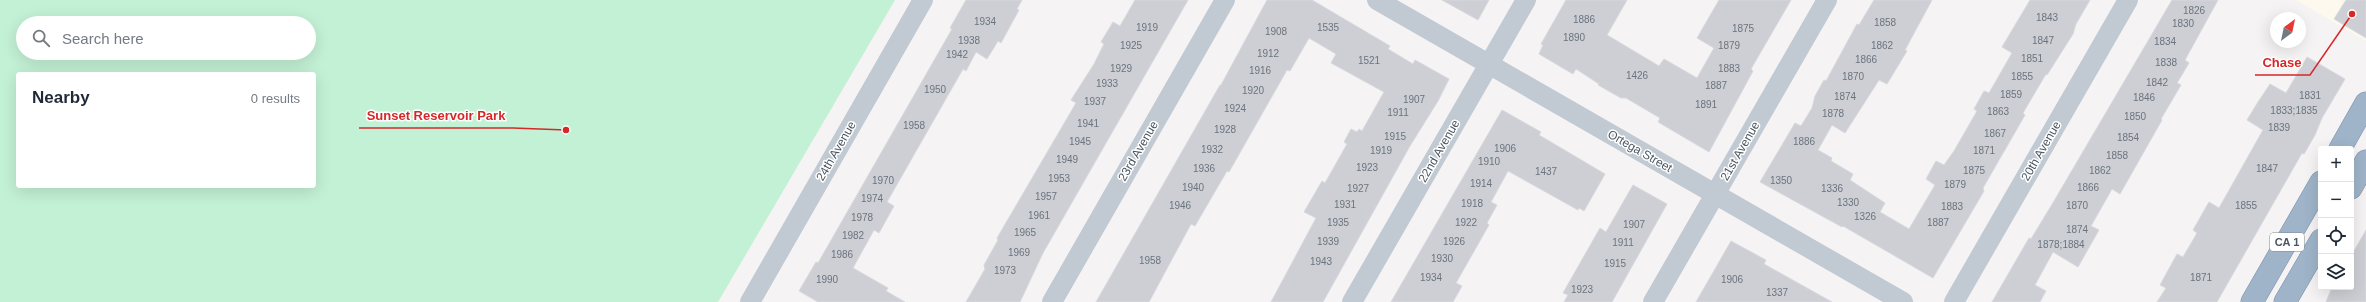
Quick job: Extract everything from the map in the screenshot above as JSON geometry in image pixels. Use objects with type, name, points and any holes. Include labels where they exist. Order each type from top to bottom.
[{"type":"highway","points":[[2342,146],[2366,103]]},
{"type":"highway","points":[[2354,183],[2366,162]]},
{"type":"highway","name":"CA 1","points":[[2252,302],[2318,187]]},
{"type":"highway","name":"CA 1","points":[[2285,302],[2318,245]]},
{"type":"street","name":"24th Avenue","points":[[752,301],[923,0]]},
{"type":"street","name":"23rd Avenue","points":[[1052,302],[1225,0]]},
{"type":"street","name":"Ortega Street","points":[[1377,0],[1903,302]]},
{"type":"street","name":"22nd Avenue","points":[[1352,302],[1526,0]]},
{"type":"street","name":"21st Avenue","points":[[1653,302],[1827,0]]},
{"type":"street","name":"20th Avenue","points":[[1954,302],[2128,0]]},
{"type":"shaded area","points":[[2296,0],[2366,0],[2366,41]]},
{"type":"green space","points":[[0,0],[895,0],[718,302],[0,302]]},
{"type":"building","points":[[966,0],[1022,0],[1017,9],[1019,10],[1001,43],[998,41],[987,59],[976,52],[966,71],[963,69],[887,202],[894,206],[879,233],[874,230],[853,268],[888,288],[886,291],[905,302],[818,302],[799,291],[816,262],[818,263],[952,29],[950,28]]},
{"type":"building","points":[[1135,0],[1188,0],[1043,253],[1020,302],[966,302],[985,269],[984,265],[998,240],[997,238],[1076,103],[1071,100],[1094,64],[1104,44],[1101,42],[1113,22],[1120,26]]},
{"type":"building","points":[[1267,0],[1312,0],[1390,46],[1388,49],[1413,64],[1415,60],[1449,79],[1438,101],[1410,146],[1323,302],[1271,302],[1316,218],[1304,212],[1322,181],[1325,183],[1347,144],[1344,142],[1351,129],[1357,132],[1359,129],[1362,131],[1384,92],[1331,63],[1336,54],[1309,38],[1290,71],[1287,70],[1229,172],[1227,171],[1195,226],[1191,224],[1149,302],[1096,302],[1221,85]]},
{"type":"building","points":[[1442,0],[1489,0],[1478,20]]},
{"type":"building","points":[[1566,0],[1627,0],[1607,35],[1659,66],[1664,59],[1697,78],[1714,48],[1697,38],[1719,0],[1791,0],[1751,69],[1753,71],[1709,152],[1658,122],[1660,118],[1626,98],[1621,98],[1598,85],[1599,84],[1576,69],[1573,74],[1539,54],[1543,45],[1541,44]]},
{"type":"building","points":[[1874,0],[1932,0],[1905,50],[1907,51],[1887,84],[1879,80],[1845,133],[1832,125],[1818,150],[1832,158],[1831,161],[1853,174],[1850,180],[1885,203],[1880,212],[1909,229],[1935,185],[1926,179],[1936,161],[1944,165],[1954,151],[1977,111],[1974,109],[1984,91],[1989,93],[2012,53],[2002,47],[2030,0],[2090,0],[2076,24],[2073,34],[2047,75],[2046,74],[2023,113],[2025,115],[1983,188],[1984,191],[1933,278],[1843,226],[1842,227],[1760,182],[1795,123],[1801,126],[1812,108],[1815,96],[1824,80],[1826,81],[1857,24],[1859,25]]},
{"type":"building","points":[[2172,0],[2218,0],[2185,60],[2189,63],[2177,83],[2181,85],[2161,119],[2162,120],[2120,194],[2112,189],[2091,226],[2099,230],[2078,267],[2053,252],[2035,285],[2046,291],[2040,302],[1992,302],[2029,238],[2031,239],[2054,201]]},
{"type":"building","points":[[2346,0],[2366,0],[2366,38],[2334,19]]},
{"type":"building","points":[[2307,57],[2345,79],[2322,118],[2315,135],[2304,154],[2302,153],[2217,302],[2157,302],[2166,288],[2160,285],[2177,254],[2183,257],[2197,233],[2193,230],[2209,202],[2219,208],[2263,130],[2247,120],[2258,102],[2270,84],[2286,93]]},
{"type":"building","points":[[1502,110],[1541,132],[1539,135],[1605,174],[1584,211],[1579,208],[1578,210],[1508,171],[1491,202],[1497,205],[1487,223],[1489,225],[1456,283],[1462,286],[1453,302],[1391,302]]},
{"type":"building","points":[[1633,185],[1667,204],[1612,302],[1564,302],[1568,295],[1563,293],[1600,228],[1606,232]]},
{"type":"building","points":[[2366,230],[2366,302],[2326,302],[2331,290],[2354,290],[2354,251]]},
{"type":"building","points":[[1731,241],[1766,260],[1764,264],[1832,302],[1696,302]]},
{"type":"place","name":"Chase","points":[[2352,14]]},
{"type":"place","name":"Sunset Reservoir Park","points":[[566,130]]}]
